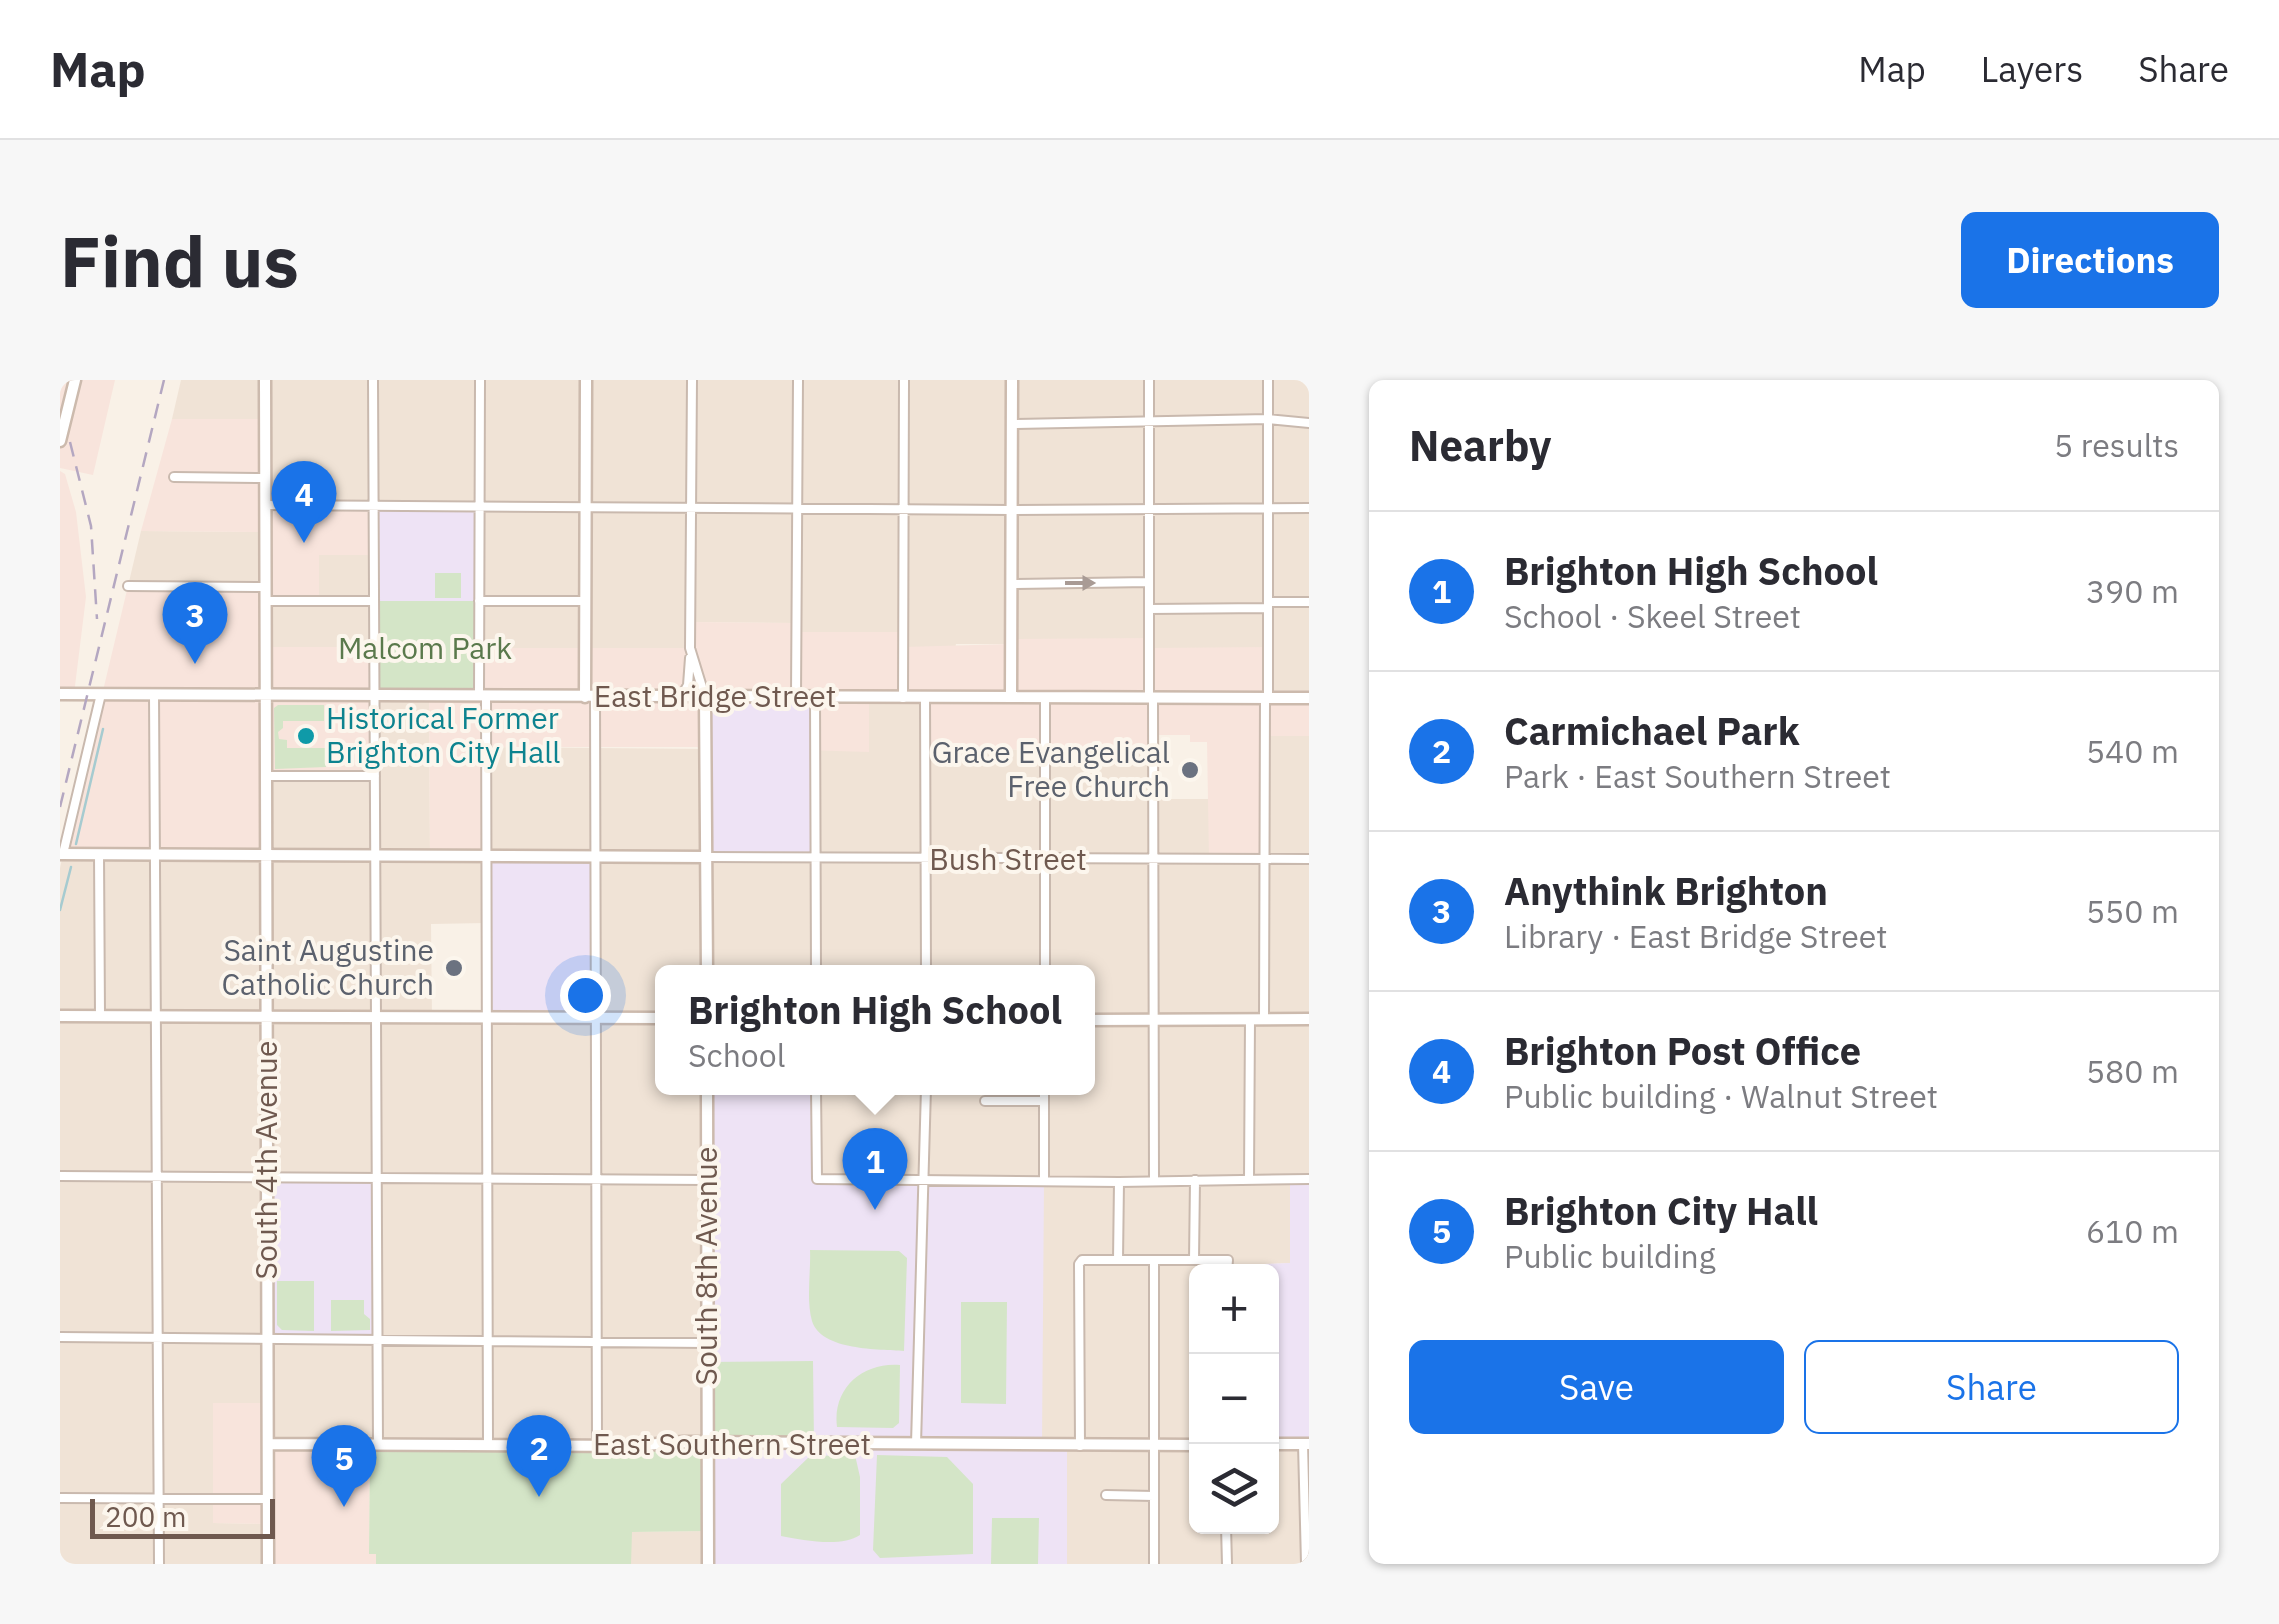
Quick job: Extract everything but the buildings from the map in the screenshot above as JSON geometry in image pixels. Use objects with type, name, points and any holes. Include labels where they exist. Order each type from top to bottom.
[{"type":"street","points":[[60,441],[64,411],[75,380]]},
{"type":"street","name":"South 4th Avenue","points":[[265,380],[268,1564]]},
{"type":"street","points":[[373,380],[378,1445]]},
{"type":"street","points":[[480,380],[488,1445]]},
{"type":"street","points":[[586,380],[584,601],[595,858],[597,1446]]},
{"type":"street","points":[[681,698],[688,685],[690,648],[692,380]]},
{"type":"street","points":[[796,697],[798,380]]},
{"type":"street","points":[[903,698],[904,380]]},
{"type":"street","points":[[1011,698],[1012,380]]},
{"type":"street","points":[[1149,380],[1154,1181]]},
{"type":"street","points":[[1264,1019],[1268,380]]},
{"type":"street","points":[[1012,424],[1268,420],[1309,423]]},
{"type":"street","points":[[174,477],[265,478]]},
{"type":"street","points":[[265,505],[1309,508]]},
{"type":"street","points":[[1011,584],[1149,582]]},
{"type":"street","points":[[128,586],[265,586]]},
{"type":"street","points":[[265,601],[372,601]]},
{"type":"street","points":[[479,601],[584,601]]},
{"type":"street","points":[[1150,610],[1309,602]]},
{"type":"street","points":[[690,648],[705,697],[706,965]]},
{"type":"street","name":"East Bridge Street","points":[[60,694],[1309,698]]},
{"type":"street","points":[[101,694],[62,854],[707,858]]},
{"type":"street","points":[[154,694],[159,1564]]},
{"type":"street","points":[[814,698],[816,965]]},
{"type":"street","points":[[924,698],[926,965]]},
{"type":"street","points":[[1045,698],[1045,965]]},
{"type":"street","points":[[266,776],[375,776]]},
{"type":"street","points":[[98,854],[100,1016]]},
{"type":"street","name":"Bush Street","points":[[707,858],[1309,859]]},
{"type":"street","points":[[60,1016],[655,1018]]},
{"type":"street","points":[[1249,1179],[1250,1019]]},
{"type":"street","points":[[1095,1020],[1309,1019]]},
{"type":"street","name":"South 8th Avenue","points":[[707,1095],[708,1564]]},
{"type":"street","points":[[816,1095],[817,1179],[1119,1182],[1309,1178]]},
{"type":"street","points":[[916,1444],[926,1095]]},
{"type":"street","points":[[1044,1095],[1044,1181]]},
{"type":"street","points":[[985,1101],[1044,1101]]},
{"type":"street","points":[[60,1176],[707,1180]]},
{"type":"street","points":[[1194,1260],[1195,1180]]},
{"type":"street","points":[[1118,1260],[1119,1182]]},
{"type":"street","points":[[1080,1446],[1082,1260],[1228,1260],[1228,1264]]},
{"type":"street","points":[[1154,1260],[1154,1564]]},
{"type":"street","points":[[60,1337],[707,1343]]},
{"type":"street","name":"East Southern Street","points":[[268,1444],[1189,1445]]},
{"type":"street","points":[[1279,1444],[1306,1444],[1306,1564]]},
{"type":"street","points":[[1106,1495],[1154,1496]]},
{"type":"street","points":[[60,1498],[268,1500]]},
{"type":"street","points":[[1226,1534],[1226,1564]]},
{"type":"shaded area","points":[[60,380],[115,380],[93,475],[60,468]]},
{"type":"shaded area","points":[[181,380],[1309,380],[1309,698],[1268,698],[1149,648],[1011,644],[903,647],[903,632],[796,632],[796,623],[692,622],[690,648],[478,648],[479,555],[265,505],[172,419]]},
{"type":"shaded area","points":[[172,419],[265,419],[265,505],[374,505],[373,555],[319,555],[319,601],[266,601],[266,647],[373,647],[375,776],[266,776],[267,855],[64,854],[128,586],[264,587],[264,532],[141,531]]},
{"type":"shaded area","points":[[60,471],[65,474],[76,512],[86,597],[74,694],[60,694]]},
{"type":"shaded area","points":[[374,505],[478,506],[479,601],[372,601]]},
{"type":"shaded area","points":[[141,531],[265,532],[265,587],[128,586]]},
{"type":"shaded area","points":[[319,555],[373,555],[373,647],[265,647],[265,601]]},
{"type":"shaded area","points":[[691,622],[796,623],[797,632],[904,632],[904,647],[1011,644],[1011,639],[1149,638],[1150,648],[1268,647],[1268,697],[1309,698],[1309,736],[1265,736],[1265,860],[1209,859],[1207,742],[1190,742],[1190,735],[1154,735],[1153,750],[925,749],[924,698],[869,698],[869,752],[486,747],[486,857],[430,857],[429,696],[478,648],[690,648]]},
{"type":"shaded area","points":[[373,695],[429,696],[430,856],[486,747],[815,750],[869,698],[925,698],[925,749],[1153,750],[1153,799],[1209,799],[1209,859],[1265,736],[1309,736],[1309,1179],[1290,1179],[1290,1263],[1189,1264],[1189,1534],[1279,1534],[1279,1444],[1309,1444],[1309,1564],[1067,1564],[1067,1446],[1042,1445],[817,1179],[816,1095],[1095,1095],[1095,965],[655,965],[655,1095],[707,1095],[707,1442],[268,1444],[213,1403],[213,1523],[268,1524],[268,1564],[60,1564],[63,854],[266,776]],"holes":[[[486,923],[487,1019],[432,1018],[431,924]]]},
{"type":"shaded area","points":[[705,697],[815,698],[817,858],[707,857]]},
{"type":"shaded area","points":[[486,857],[595,858],[596,1019],[487,1019]]},
{"type":"shaded area","points":[[707,1095],[816,1095],[817,1178],[1044,1181],[1042,1445],[1067,1445],[1067,1564],[708,1564]]},
{"type":"shaded area","points":[[267,1178],[376,1178],[377,1339],[268,1339]]},
{"type":"shaded area","points":[[1290,1179],[1309,1179],[1309,1444],[1279,1444],[1279,1264],[1264,1264],[1290,1263]]},
{"type":"shaded area","points":[[213,1403],[268,1403],[268,1443],[370,1445],[369,1553],[376,1554],[376,1564],[268,1564],[268,1524],[213,1523]]},
{"type":"shaded area","points":[[708,1531],[708,1564],[631,1564],[631,1532]]},
{"type":"green space","points":[[435,573],[461,573],[461,598],[435,598]]},
{"type":"green space","name":"Malcom Park","points":[[372,601],[479,601],[479,696],[373,695]]},
{"type":"green space","points":[[324,705],[324,721],[283,721],[278,732],[279,739],[287,740],[287,748],[326,748],[326,767],[275,769],[274,708]]},
{"type":"green space","points":[[810,1250],[899,1251],[907,1258],[904,1351],[839,1343],[818,1331],[809,1304]]},
{"type":"green space","points":[[277,1281],[314,1281],[314,1331],[282,1330],[277,1325]]},
{"type":"green space","points":[[331,1300],[364,1300],[370,1330],[331,1331]]},
{"type":"green space","points":[[961,1302],[1007,1302],[1006,1404],[961,1403]]},
{"type":"green space","points":[[813,1361],[814,1443],[708,1442],[708,1531],[632,1532],[631,1564],[376,1564],[376,1554],[369,1554],[370,1445],[707,1442],[707,1362]]},
{"type":"green space","points":[[900,1365],[899,1423],[893,1428],[837,1427],[840,1400],[853,1380],[874,1368]]},
{"type":"green space","points":[[855,1455],[860,1477],[860,1535],[832,1542],[781,1536],[781,1484],[810,1456]]},
{"type":"green space","points":[[877,1455],[947,1457],[973,1484],[973,1554],[880,1558],[873,1550]]},
{"type":"green space","points":[[992,1518],[1039,1518],[1038,1564],[991,1564]]},
{"type":"waterway","points":[[76,844],[103,729]]},
{"type":"waterway","points":[[60,910],[71,867]]},
{"type":"railway","points":[[60,807],[164,380]]},
{"type":"railway","points":[[70,442],[91,526],[97,619]]},
{"type":"place","name":"Brighton Post Office","points":[[304,543]]},
{"type":"place","name":"Anythink Brighton","points":[[195,664]]},
{"type":"place","name":"Historical Former Brighton City Hall","points":[[306,736]]},
{"type":"place","name":"Grace Evangelical Free Church","points":[[1190,770]]},
{"type":"place","name":"Saint Augustine Catholic Church","points":[[454,968]]},
{"type":"place","name":"Brighton High School","points":[[875,1210]]},
{"type":"place","name":"Carmichael Park","points":[[539,1497]]},
{"type":"place","name":"Brighton City Hall","points":[[344,1507]]}]
